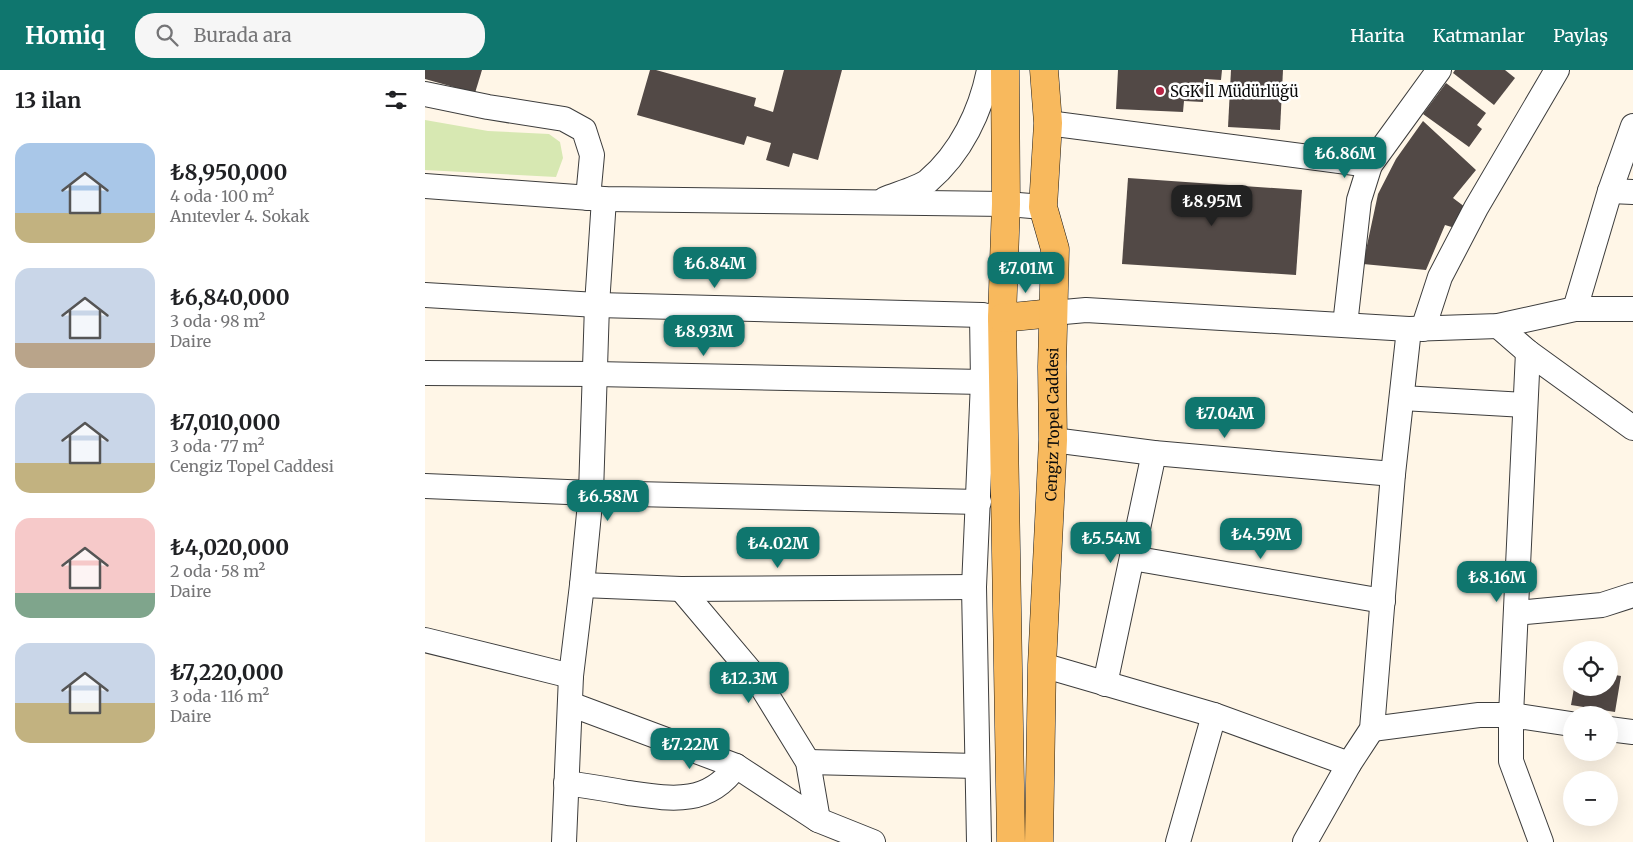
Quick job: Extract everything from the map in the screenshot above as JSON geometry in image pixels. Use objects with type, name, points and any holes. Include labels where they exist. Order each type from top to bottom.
[{"type":"main road","points":[[1005,70],[1006,204],[992,316],[1011,842]]},
{"type":"main road","name":"Cengiz Topel Caddesi","points":[[1039,842],[1042,665],[1053,440],[1052,367],[1055,249],[1043,207],[1048,123],[1044,70]]},
{"type":"main road","points":[[992,316],[1053,313]]},
{"type":"street","points":[[876,203],[927,182],[959,147],[978,111],[989,70]]},
{"type":"street","points":[[1345,325],[1359,200],[1370,164],[1439,70]]},
{"type":"street","points":[[1305,842],[1349,764],[1372,729],[1393,474],[1402,398],[1416,329],[1440,277],[1476,208],[1557,70]]},
{"type":"street","points":[[425,94],[488,107],[565,119],[584,130],[592,155],[596,198],[597,305],[591,493],[571,676],[564,842]]},
{"type":"street","points":[[1048,123],[1370,164]]},
{"type":"street","points":[[1575,309],[1622,191],[1633,126]]},
{"type":"street","points":[[425,186],[596,198],[1006,204],[1043,207]]},
{"type":"street","points":[[425,296],[597,305],[992,316],[983,382],[974,587],[979,842]]},
{"type":"street","points":[[1053,313],[1086,310],[1416,329],[1498,326],[1575,309],[1633,310]]},
{"type":"street","points":[[1498,326],[1528,352],[1633,428]]},
{"type":"street","points":[[1528,352],[1511,715],[1511,761],[1541,842]]},
{"type":"street","points":[[425,373],[595,374],[983,382]]},
{"type":"street","points":[[1402,398],[1525,406]]},
{"type":"street","points":[[1053,440],[1154,453],[1393,474]]},
{"type":"street","points":[[1105,684],[1154,453]]},
{"type":"street","points":[[425,486],[591,493],[979,502]]},
{"type":"street","points":[[1132,558],[1383,601]]},
{"type":"street","points":[[582,585],[681,589],[974,587]]},
{"type":"street","points":[[681,589],[757,679],[808,762],[818,820]]},
{"type":"street","points":[[1516,613],[1603,605],[1633,595]]},
{"type":"street","points":[[425,640],[571,676]]},
{"type":"street","points":[[1042,665],[1214,715],[1349,764]]},
{"type":"street","points":[[570,704],[736,766],[818,820],[873,842]]},
{"type":"street","points":[[1178,842],[1214,715]]},
{"type":"street","points":[[1372,729],[1479,715],[1511,715],[1563,723]]},
{"type":"street","points":[[1618,730],[1633,732]]},
{"type":"street","points":[[808,762],[977,766]]},
{"type":"street","points":[[566,783],[666,798],[683,798],[699,795],[721,784],[736,766]]},
{"type":"green space","points":[[425,120],[488,131],[549,134],[560,142],[563,158],[556,177],[425,170]]},
{"type":"building","points":[[425,70],[482,70],[475,93],[425,79]]},
{"type":"building","points":[[650,70],[656,70],[756,98],[754,106],[773,112],[784,70],[842,70],[818,160],[793,153],[789,167],[766,160],[771,143],[747,136],[744,145],[637,115]]},
{"type":"building","name":"SGK İl Müdürlüğü","points":[[1118,70],[1222,70],[1221,80],[1204,79],[1203,102],[1184,101],[1183,112],[1116,109]]},
{"type":"building","points":[[1231,70],[1283,70],[1280,130],[1228,127]]},
{"type":"building","points":[[1455,70],[1505,70],[1515,78],[1494,105],[1453,73]]},
{"type":"building","points":[[1446,83],[1486,113],[1477,125],[1482,129],[1469,147],[1423,114]]},
{"type":"building","points":[[1423,121],[1476,170],[1453,198],[1465,207],[1455,228],[1445,225],[1426,270],[1363,264],[1378,194],[1396,159]]},
{"type":"building","points":[[1128,178],[1302,190],[1296,275],[1122,264]]},
{"type":"building","points":[[1618,676],[1621,676],[1618,694]]},
{"type":"building","points":[[1573,696],[1618,696],[1616,706],[1571,705]]},
{"type":"place","name":"SGK İl Müdürlüğü","points":[[1160,91]]}]
